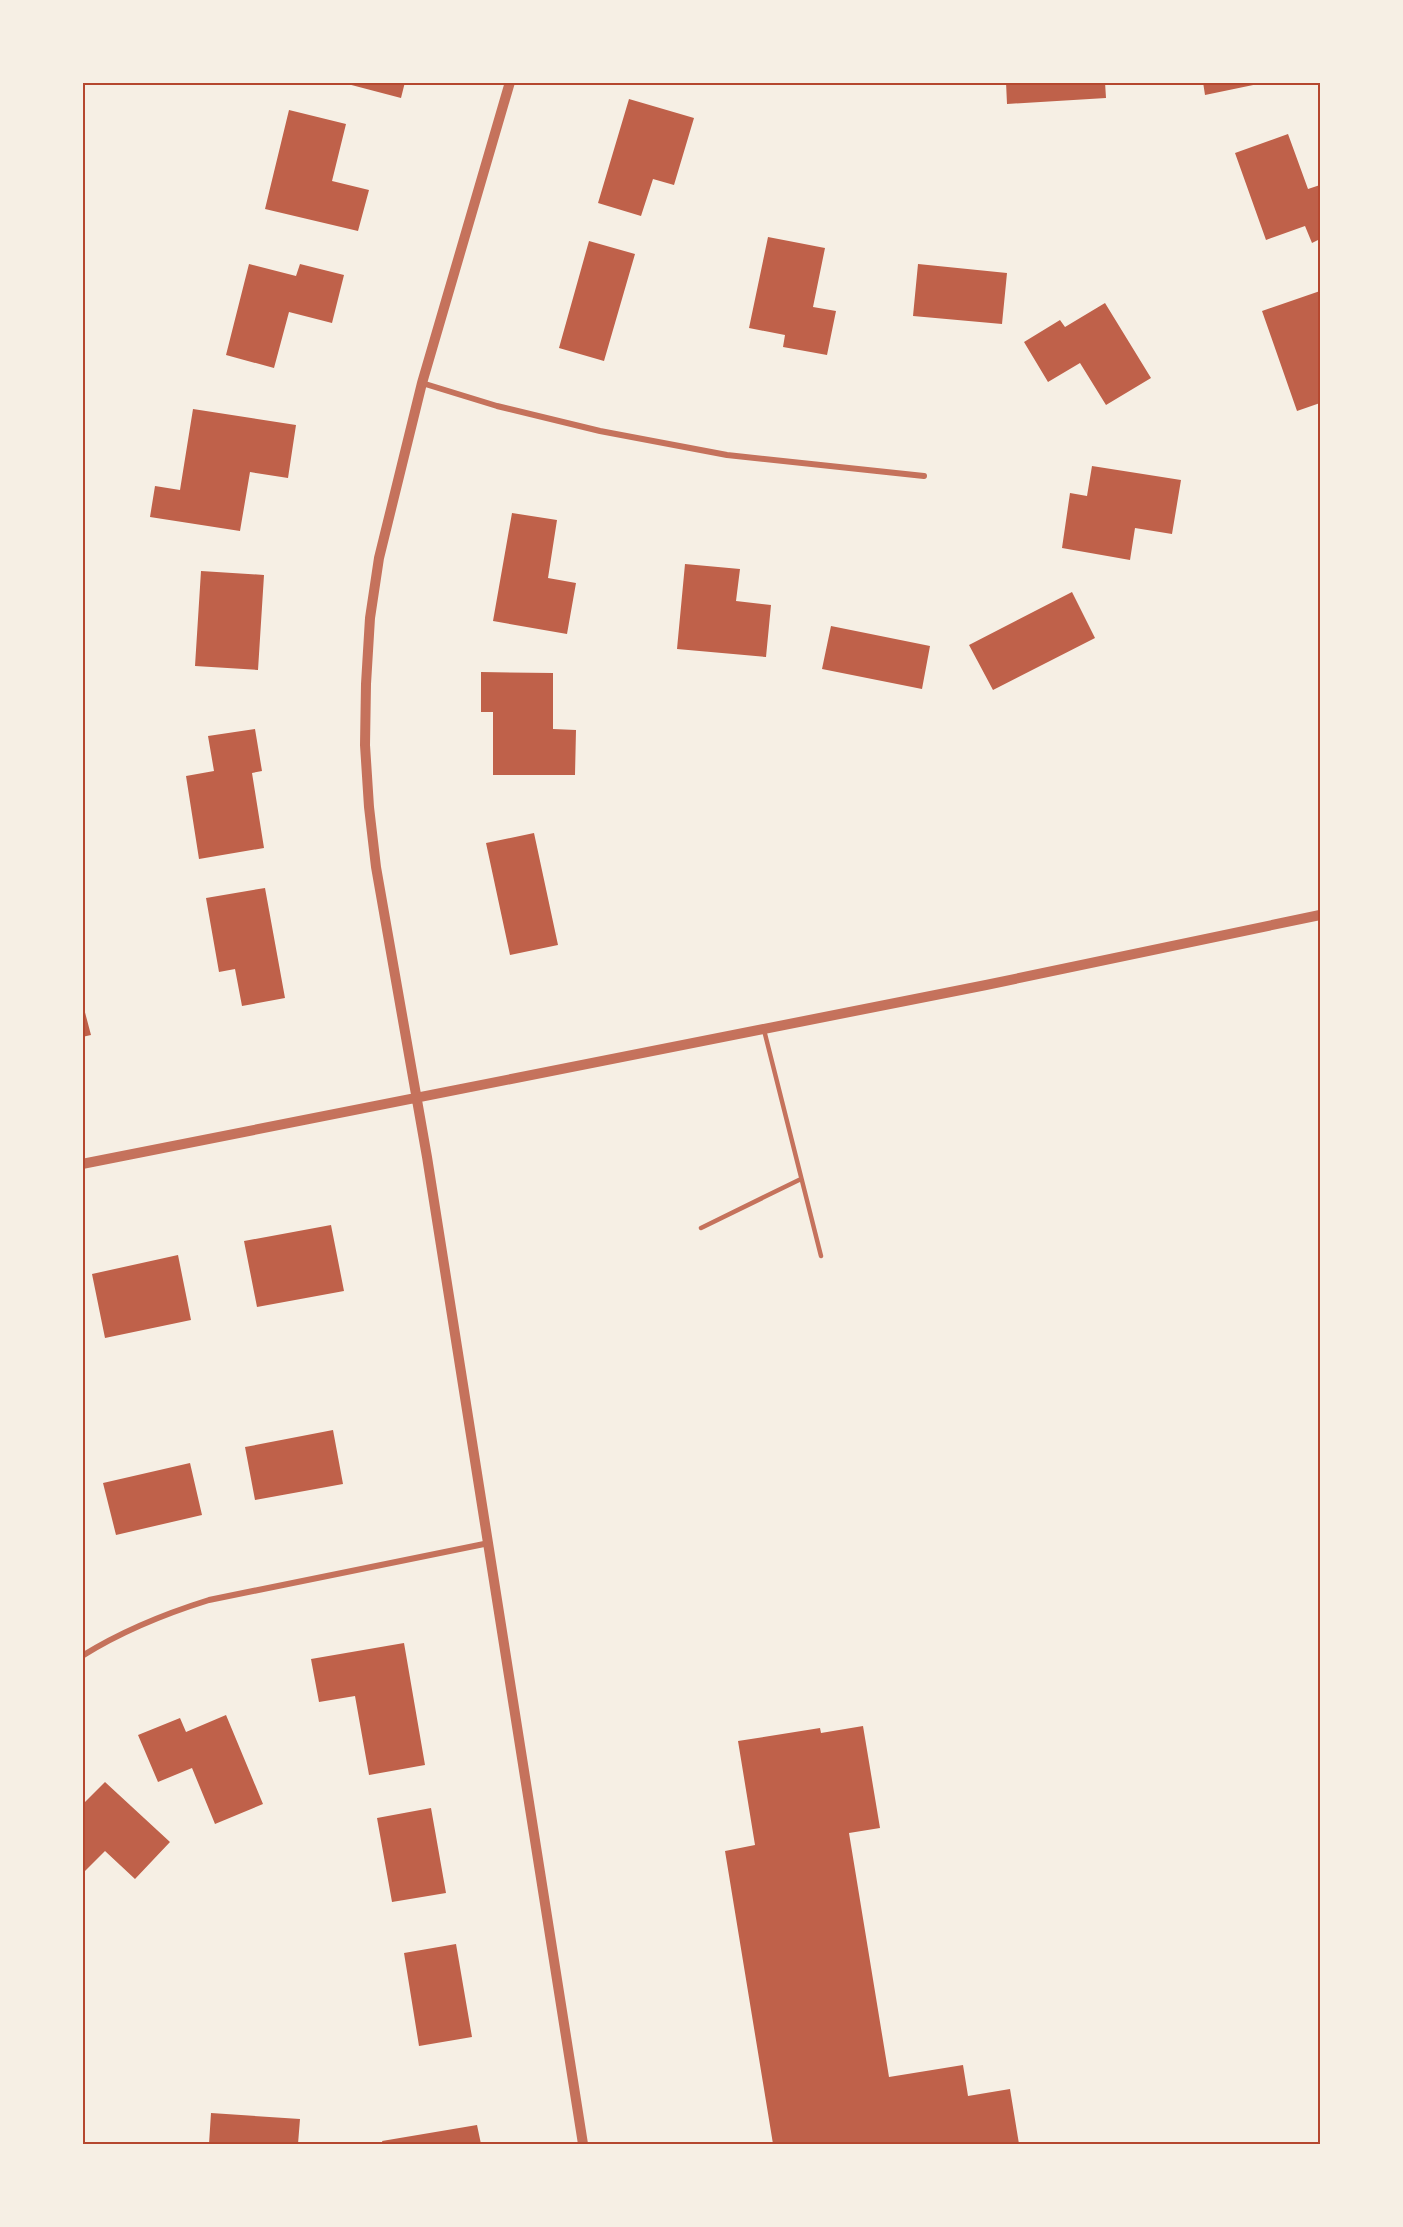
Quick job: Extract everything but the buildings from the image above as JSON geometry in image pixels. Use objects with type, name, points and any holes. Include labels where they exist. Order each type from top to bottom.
[{"type":"street","points":[[510,82],[422,383],[379,558],[370,618],[365,745],[376,867],[417,1096],[583,2145]]},
{"type":"street","points":[[422,383],[496,406],[600,431],[727,455],[924,476]]},
{"type":"street","points":[[82,1164],[986,985],[1320,915]]},
{"type":"street","points":[[82,1656],[109,1639],[167,1613],[209,1600],[489,1543]]},
{"type":"lane","points":[[764,1028],[821,1256]]},
{"type":"lane","points":[[701,1228],[801,1179]]}]
